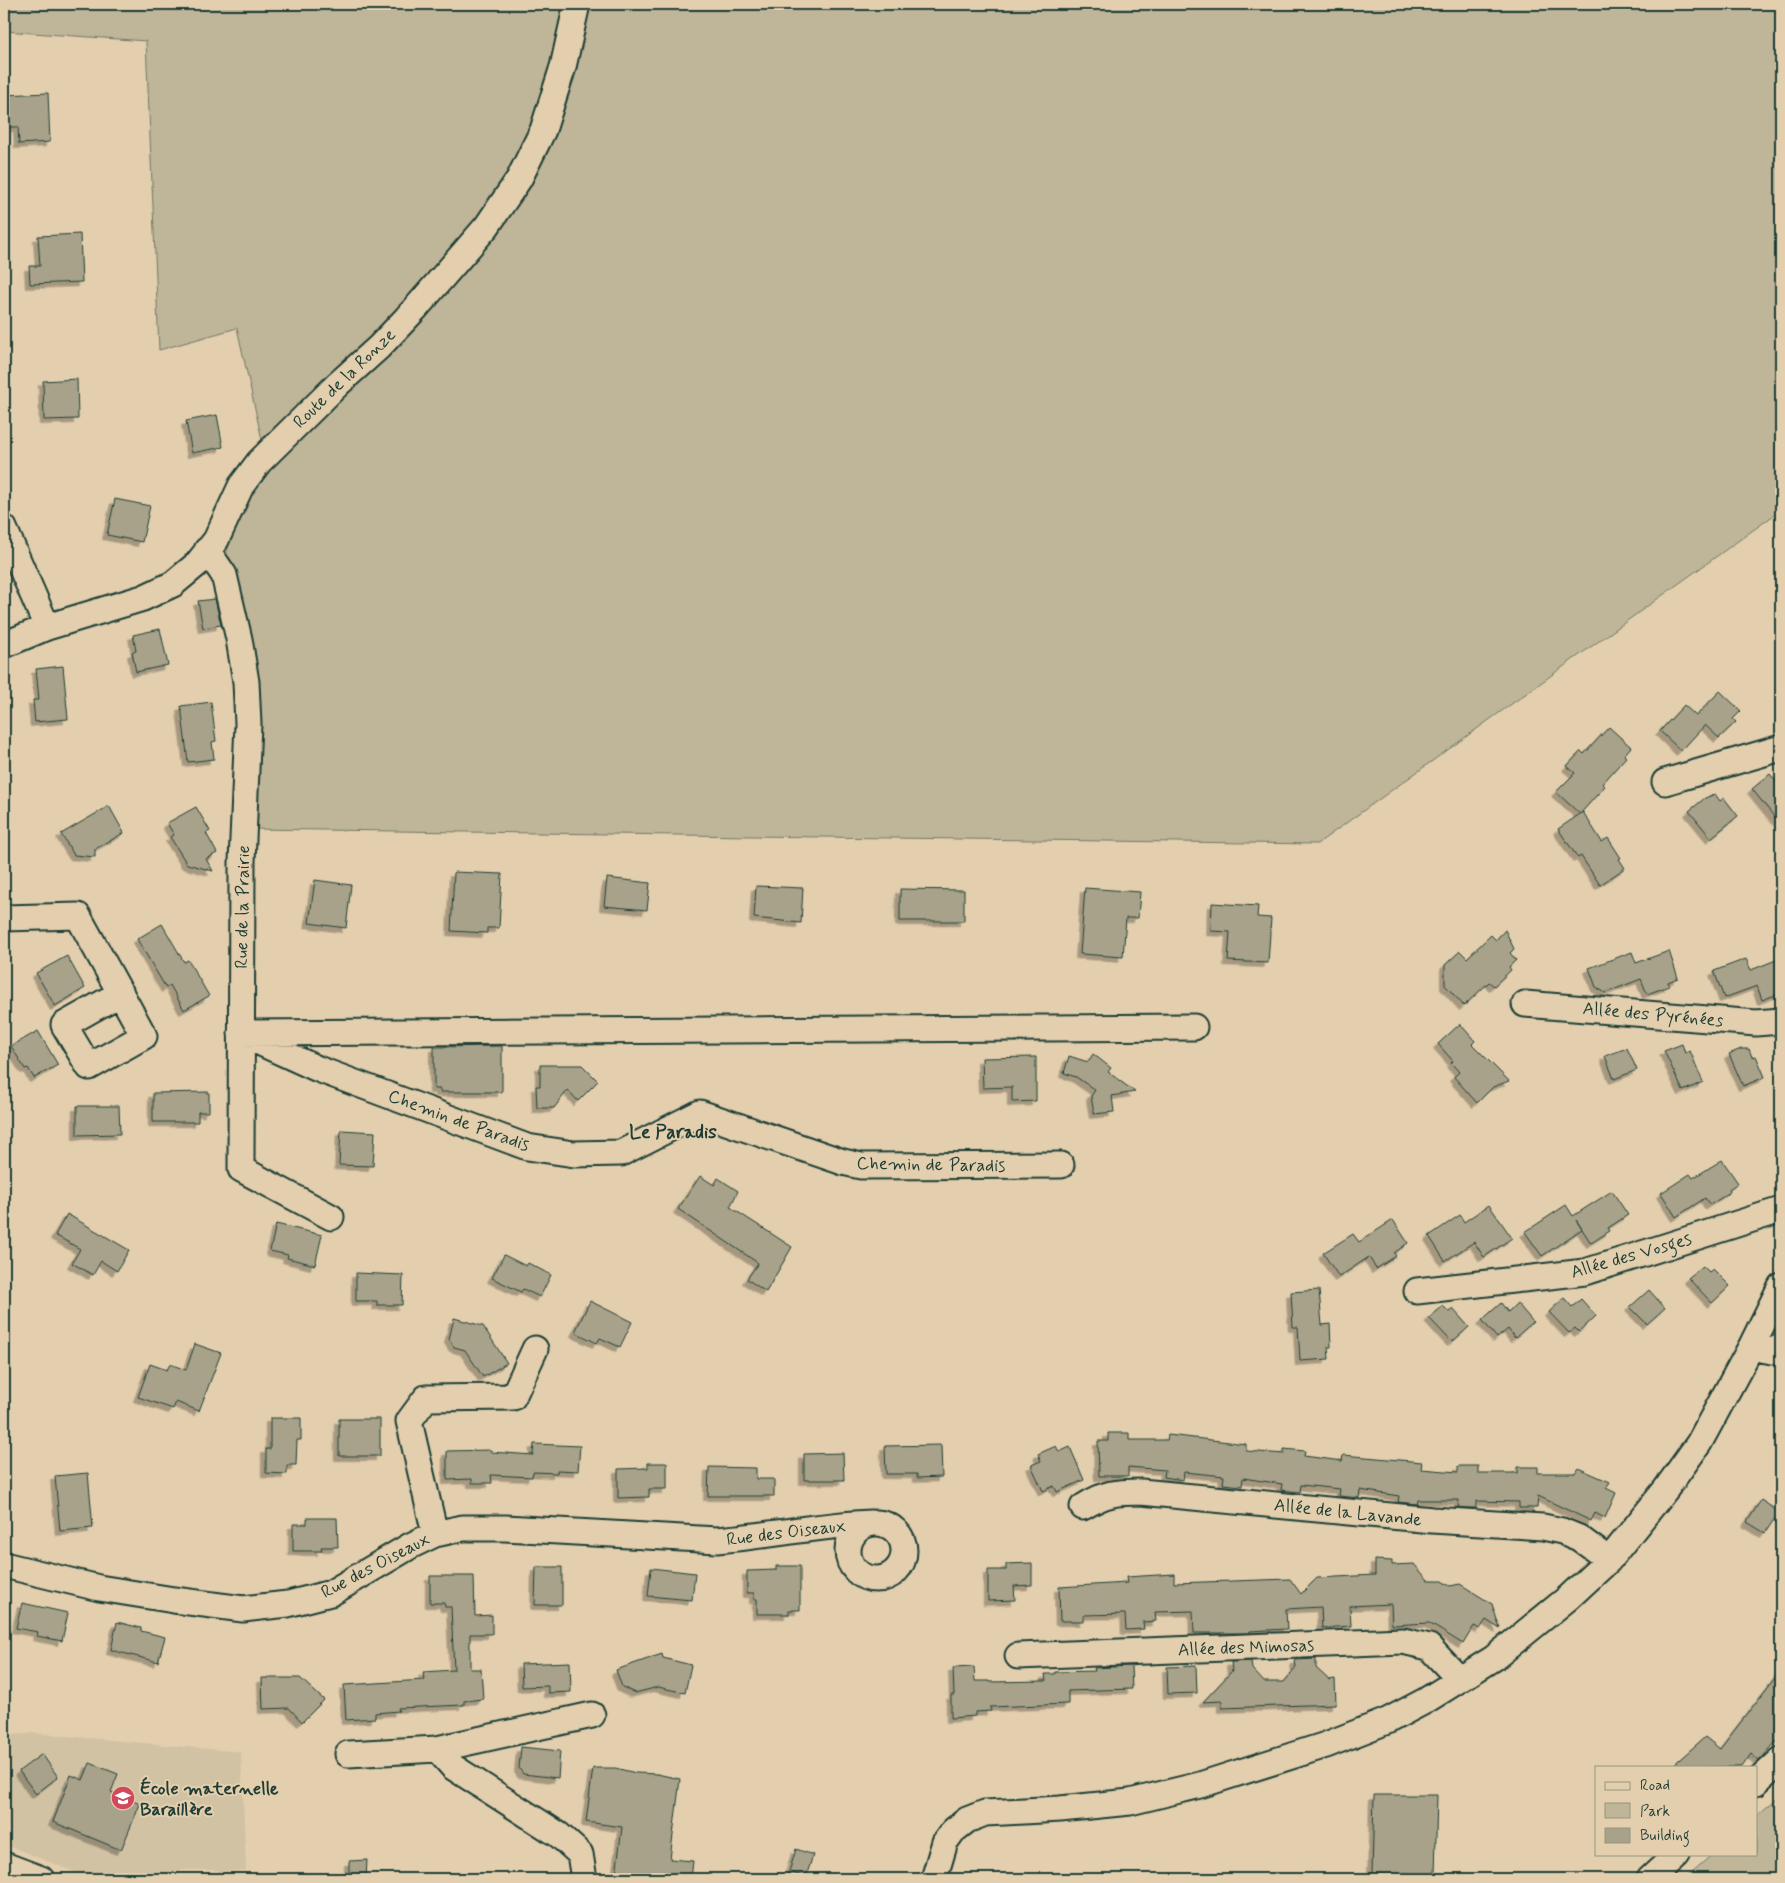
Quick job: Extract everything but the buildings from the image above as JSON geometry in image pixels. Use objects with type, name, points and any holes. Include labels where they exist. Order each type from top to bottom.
[{"type":"street","name":"Route de la Ronze","points":[[4,645],[47,627],[143,598],[173,584],[197,564],[216,540],[241,486],[258,462],[379,347],[415,309],[487,226],[518,179],[543,130],[563,67],[577,4]]},
{"type":"street","points":[[4,528],[47,627]]},
{"type":"street","name":"Rue de la Prairie","points":[[207,550],[224,575],[239,639],[246,682],[248,724],[242,862],[241,1169],[331,1217]]},
{"type":"street","points":[[1664,782],[1781,748]]},
{"type":"street","points":[[4,918],[78,916],[121,993]]},
{"type":"street","name":"Allée des Pyrénées","points":[[1525,1004],[1756,1023],[1781,1021]]},
{"type":"street","points":[[241,1033],[1194,1027]]},
{"type":"street","name":"Chemin de Paradis","points":[[241,1033],[318,1069],[527,1147],[574,1154],[621,1153],[700,1113],[843,1162],[861,1166],[1061,1165]]},
{"type":"street","name":"Allée des Vosges","points":[[1417,1291],[1585,1272],[1781,1210]]},
{"type":"street","points":[[934,1879],[944,1842],[953,1831],[967,1820],[985,1813],[1060,1809],[1130,1802],[1200,1784],[1326,1745],[1387,1721],[1425,1701],[1494,1658],[1568,1598],[1609,1560],[1666,1489],[1699,1443],[1751,1347],[1781,1286]]},
{"type":"street","points":[[1751,1347],[1772,1351],[1781,1347]]},
{"type":"street","points":[[435,1534],[409,1421],[426,1398],[513,1397],[535,1349]]},
{"type":"street","name":"Allée de la Lavande","points":[[1083,1507],[1098,1497],[1115,1492],[1141,1492],[1432,1520],[1543,1527],[1562,1531],[1578,1538],[1609,1560]]},
{"type":"street","name":"Rue des Oiseaux","points":[[4,1565],[99,1588],[244,1609],[288,1604],[331,1593],[410,1546],[435,1534],[463,1528],[505,1528],[717,1540],[747,1538],[833,1525],[870,1523]]},
{"type":"street","name":"Allée des Mimosas","points":[[1018,1656],[1403,1641],[1429,1646],[1460,1679]]},
{"type":"street","points":[[348,1754],[437,1749],[592,1715]]},
{"type":"street","points":[[437,1749],[453,1767],[559,1835],[580,1854],[584,1879]]},
{"type":"street","points":[[1758,1781],[1781,1760]]},
{"type":"street","points":[[1650,1879],[1675,1856]]},
{"type":"street","points":[[4,1864],[41,1879]]},
{"type":"shaded area","name":"École maternelle Baraillère","points":[[34,1733],[241,1752],[246,1870],[218,1872],[218,1870],[180,1870],[177,1879],[92,1879],[4,1844],[4,1736]]},
{"type":"green space","points":[[4,4],[1781,4],[1781,510],[1317,844],[252,829],[226,555],[235,524],[268,467],[237,328],[159,350],[146,41],[4,31]]},
{"type":"green space","points":[[1781,1796],[1781,1879],[1685,1879],[1712,1856],[1758,1856],[1758,1815]]},
{"type":"place","name":"École maternelle Baraillère","points":[[123,1798]]},
{"type":"district","name":"Le Paradis","points":[[673,1131]]}]
